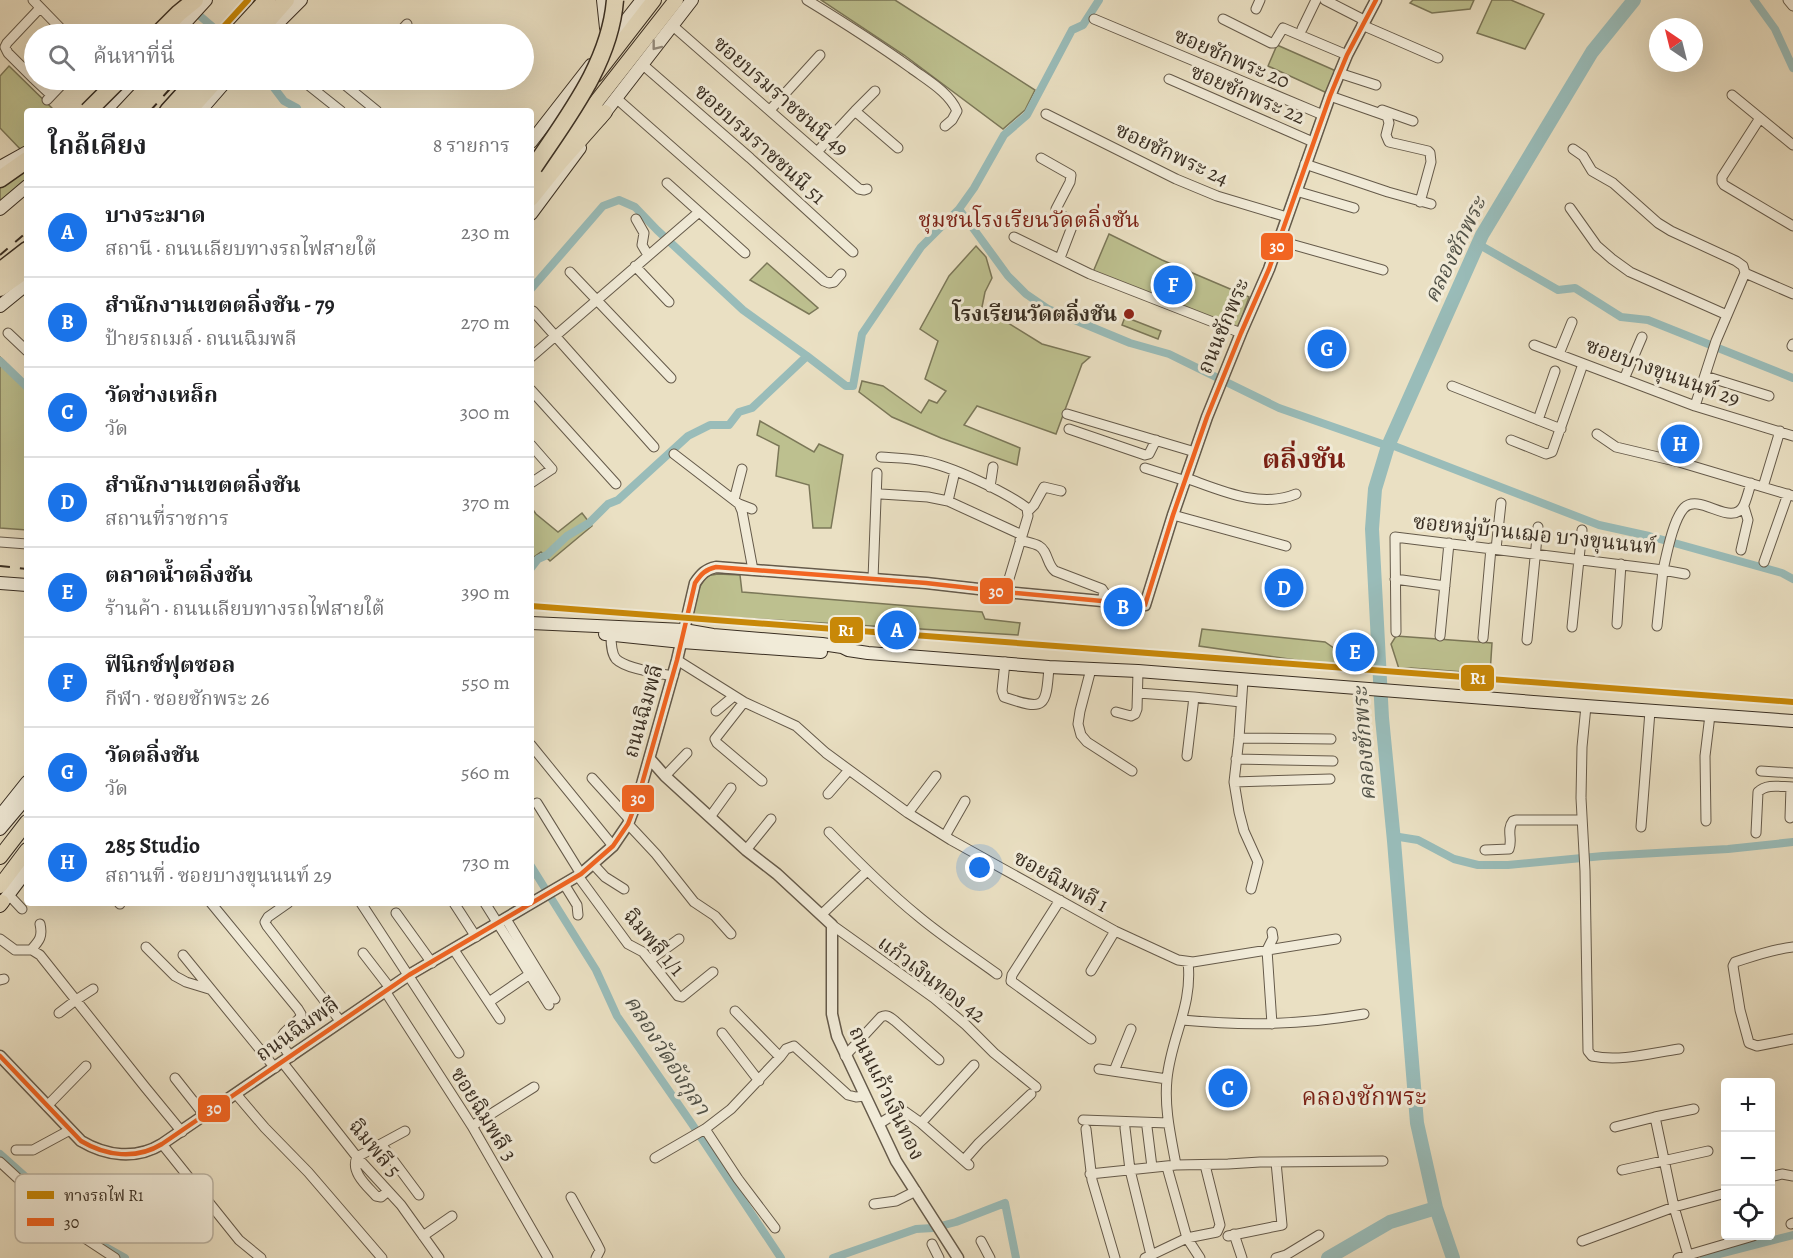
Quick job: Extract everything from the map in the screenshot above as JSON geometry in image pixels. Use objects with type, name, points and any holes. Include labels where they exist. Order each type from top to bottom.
[{"type":"highway","points":[[168,24],[195,0]]},
{"type":"highway","points":[[245,24],[267,0]]},
{"type":"highway","points":[[265,24],[286,0]]},
{"type":"highway","points":[[534,163],[568,116],[599,62],[611,27],[616,0]]},
{"type":"highway","points":[[92,108],[115,90]]},
{"type":"highway","points":[[171,108],[187,90]]},
{"type":"highway","points":[[191,108],[207,90]]},
{"type":"highway","points":[[0,179],[24,162]]},
{"type":"highway","points":[[0,271],[24,252]]},
{"type":"highway","points":[[0,288],[24,271]]},
{"type":"main road","points":[[184,24],[206,0]]},
{"type":"main road","points":[[277,24],[301,0]]},
{"type":"main road","points":[[603,0],[607,3],[616,0]]},
{"type":"main road","points":[[603,0],[606,26],[605,47]]},
{"type":"main road","points":[[534,138],[642,0]]},
{"type":"main road","points":[[534,163],[654,0]]},
{"type":"main road","points":[[534,164],[665,0]]},
{"type":"main road","points":[[534,181],[676,0]]},
{"type":"main road","points":[[534,210],[605,112],[692,0]]},
{"type":"main road","points":[[107,108],[118,90]]},
{"type":"main road","points":[[203,108],[218,90]]},
{"type":"main road","points":[[534,195],[605,112]]},
{"type":"main road","points":[[0,167],[24,154]]},
{"type":"main road","points":[[0,209],[24,189]]},
{"type":"main road","points":[[0,306],[24,286]]},
{"type":"main road","points":[[0,583],[24,585]]},
{"type":"main road","points":[[0,589],[24,591]]},
{"type":"main road","points":[[534,623],[683,636]]},
{"type":"main road","points":[[534,628],[611,635],[713,635],[822,644],[848,650],[1049,667],[1138,671],[1793,721]]},
{"type":"main road","points":[[0,816],[24,786]]},
{"type":"main road","points":[[0,829],[24,801]]},
{"type":"main road","points":[[0,844],[24,816]]},
{"type":"main road","points":[[0,857],[24,826]]},
{"type":"main road","points":[[0,873],[24,843]]},
{"type":"main road","points":[[2,898],[24,856]]},
{"type":"main road","points":[[2,898],[24,873]]},
{"type":"street","points":[[33,0],[56,24]]},
{"type":"street","points":[[807,0],[870,38],[939,88],[957,111],[945,126]]},
{"type":"street","points":[[1302,29],[1316,0]]},
{"type":"street","points":[[1325,0],[1363,22],[1438,58]]},
{"type":"street","name":"ถนนชักพระ","points":[[1145,605],[1173,516],[1219,386],[1280,241],[1331,94],[1363,22],[1376,0]]},
{"type":"street","points":[[1788,0],[1793,6]]},
{"type":"street","points":[[25,24],[40,8]]},
{"type":"street","name":"ซอยชักพระ 20","points":[[1094,19],[1323,115]]},
{"type":"street","points":[[1223,19],[1271,43],[1274,43],[1283,28],[1347,56]]},
{"type":"street","points":[[24,25],[5,47],[24,68]]},
{"type":"street","name":"ซอยบรมราชชนนี 49","points":[[673,26],[859,189],[867,189]]},
{"type":"street","points":[[770,110],[820,55]]},
{"type":"street","name":"ซอยบรมราชชนนี 51","points":[[642,64],[853,252]]},
{"type":"street","points":[[1340,73],[1376,86]]},
{"type":"street","name":"ซอยชักพระ 22","points":[[1169,79],[1313,142]]},
{"type":"street","points":[[44,90],[49,97],[56,90]]},
{"type":"street","points":[[315,90],[337,108]]},
{"type":"street","points":[[352,90],[373,108]]},
{"type":"street","points":[[817,152],[875,91]]},
{"type":"street","points":[[1331,94],[1413,121]]},
{"type":"street","points":[[1331,94],[1383,114],[1388,119],[1386,135],[1389,142],[1430,153],[1431,162],[1420,202]]},
{"type":"street","points":[[1732,95],[1793,145]]},
{"type":"street","points":[[616,98],[824,281],[834,282],[841,274]]},
{"type":"street","points":[[855,111],[898,148]]},
{"type":"street","name":"ซอยชักพระ 24","points":[[1046,114],[1176,179],[1217,196],[1287,217]]},
{"type":"street","points":[[1760,118],[1722,177],[1722,182],[1793,226]]},
{"type":"street","points":[[1574,148],[1587,160],[1592,171],[1613,183],[1658,223],[1736,261],[1743,266],[1746,273],[1793,294]]},
{"type":"street","points":[[1041,158],[1071,175],[1070,182],[1056,209],[1058,214],[1072,223],[1060,258]]},
{"type":"street","points":[[1305,164],[1431,204]]},
{"type":"street","points":[[667,183],[697,214],[745,253]]},
{"type":"street","points":[[1296,191],[1354,208]]},
{"type":"street","points":[[1570,208],[1597,246],[1630,272],[1727,315]]},
{"type":"street","points":[[534,354],[697,214]]},
{"type":"street","points":[[636,219],[644,232],[642,245],[648,254]]},
{"type":"street","points":[[1014,237],[1090,274],[1241,333]]},
{"type":"street","points":[[1280,241],[1383,270]]},
{"type":"street","points":[[635,266],[669,302]]},
{"type":"street","points":[[570,272],[671,378]]},
{"type":"street","points":[[1695,405],[1716,340],[1746,273]]},
{"type":"street","points":[[534,312],[654,447]]},
{"type":"street","points":[[1559,354],[1572,322]]},
{"type":"street","points":[[8,333],[24,348]]},
{"type":"street","points":[[1624,379],[1642,337]]},
{"type":"street","name":"ซอยบางขุนนนท์ 29","points":[[1534,345],[1695,405],[1793,436]]},
{"type":"street","points":[[1511,440],[1550,454],[1554,450],[1583,364]]},
{"type":"street","points":[[1538,420],[1555,371]]},
{"type":"street","points":[[1705,376],[1769,396]]},
{"type":"street","points":[[1452,386],[1561,429]]},
{"type":"street","points":[[534,393],[616,484]]},
{"type":"street","points":[[1067,414],[1195,452]]},
{"type":"street","points":[[1069,429],[1145,455],[1149,454],[1156,440]]},
{"type":"street","points":[[1763,487],[1780,431]]},
{"type":"street","points":[[1597,434],[1616,447],[1679,462],[1790,495],[1764,562]]},
{"type":"street","points":[[534,453],[552,469],[534,481]]},
{"type":"street","points":[[674,454],[736,502],[752,509]]},
{"type":"street","points":[[880,457],[924,461],[955,471],[1022,504],[1027,508],[1028,514]]},
{"type":"street","points":[[990,487],[993,467]]},
{"type":"street","points":[[1145,468],[1227,493],[1259,499],[1276,500],[1296,495]]},
{"type":"street","points":[[742,469],[736,502],[742,512],[753,570]]},
{"type":"street","points":[[948,501],[955,471]]},
{"type":"street","points":[[873,579],[877,473]]},
{"type":"street","points":[[1741,550],[1748,520],[1744,507],[1751,483]]},
{"type":"street","points":[[1005,592],[1028,514],[1044,488],[1061,490]]},
{"type":"street","points":[[881,494],[912,495],[948,501],[1040,546],[1051,568],[1055,571],[1102,588],[1104,592],[1102,602]]},
{"type":"street","points":[[1483,638],[1501,503]]},
{"type":"street","name":"ซอยหมู่บ้านเฌอ บางขุนนนท์","points":[[1395,579],[1395,537],[1663,570],[1675,526],[1684,509],[1689,505],[1697,504],[1731,514],[1744,507]]},
{"type":"street","points":[[1173,516],[1286,546]]},
{"type":"street","points":[[1527,640],[1538,527]]},
{"type":"street","points":[[1572,627],[1582,530]]},
{"type":"street","points":[[0,542],[24,544]]},
{"type":"street","points":[[1440,636],[1449,543]]},
{"type":"street","points":[[1617,624],[1621,564]]},
{"type":"street","name":"ถนนฉิมพลี","points":[[534,900],[580,875],[613,846],[629,822],[650,759],[673,676],[695,583],[709,568],[873,579],[1145,605]]},
{"type":"street","points":[[1657,626],[1663,570],[1685,574]]},
{"type":"street","points":[[1396,632],[1395,579],[1445,586]]},
{"type":"street","points":[[611,635],[616,659],[630,666],[673,676]]},
{"type":"street","name":"ซอยฉิมพลี 1","points":[[677,660],[744,702],[796,726],[849,770],[908,813],[945,836],[1115,931],[1178,960],[1188,962],[1336,939]]},
{"type":"street","points":[[1005,662],[1002,691],[1004,698],[1025,705],[1036,706],[1043,702],[1049,667]]},
{"type":"street","points":[[1091,669],[1078,724],[1081,735],[1087,742],[1132,771]]},
{"type":"street","points":[[1116,712],[1131,716],[1135,714],[1138,671]]},
{"type":"street","points":[[1244,680],[1234,782],[1244,831],[1258,862],[1251,889]]},
{"type":"street","points":[[1138,693],[1241,702]]},
{"type":"street","points":[[716,711],[734,696]]},
{"type":"street","points":[[1187,756],[1194,697]]},
{"type":"street","points":[[744,702],[715,739],[762,781]]},
{"type":"street","points":[[1587,706],[1582,747],[1582,820],[1588,1051],[1592,1056],[1602,1058],[1679,1049]]},
{"type":"street","points":[[1641,827],[1650,711]]},
{"type":"street","points":[[1706,821],[1705,756],[1710,715]]},
{"type":"street","points":[[1239,738],[1331,739]]},
{"type":"street","points":[[534,749],[613,846]]},
{"type":"street","points":[[665,776],[687,753]]},
{"type":"street","points":[[650,759],[665,776],[746,850],[777,874],[832,925]]},
{"type":"street","points":[[1236,759],[1333,761]]},
{"type":"street","points":[[828,794],[849,770]]},
{"type":"street","points":[[1761,771],[1793,773]]},
{"type":"street","points":[[908,813],[936,776]]},
{"type":"street","points":[[592,778],[694,902],[715,916],[731,934]]},
{"type":"street","points":[[1234,782],[1330,779]]},
{"type":"street","points":[[1756,833],[1758,792],[1763,787],[1792,787],[1790,818]]},
{"type":"street","points":[[710,817],[731,788]]},
{"type":"street","points":[[945,836],[965,801]]},
{"type":"street","name":"ฉิมพลี 1/1","points":[[537,803],[580,875],[628,944],[643,952],[673,990],[681,997],[713,972]]},
{"type":"street","points":[[746,850],[771,819]]},
{"type":"street","points":[[1485,850],[1509,849],[1511,845],[1509,828],[1513,821],[1582,820]]},
{"type":"street","points":[[829,832],[867,871],[919,917],[997,974]]},
{"type":"street","points":[[593,864],[605,877],[624,889]]},
{"type":"street","points":[[821,915],[867,871]]},
{"type":"street","points":[[564,884],[577,905],[578,915]]},
{"type":"street","points":[[2,898],[22,909]]},
{"type":"street","points":[[1060,900],[1012,975],[1011,981],[1091,1040]]},
{"type":"street","points":[[213,906],[301,1014],[280,1040],[283,1062]]},
{"type":"street","points":[[284,906],[268,917],[265,921],[267,926],[341,1022]]},
{"type":"street","points":[[363,906],[459,1053]]},
{"type":"street","points":[[456,906],[477,937]]},
{"type":"street","points":[[488,906],[502,921],[552,1002],[530,974],[502,921]]},
{"type":"street","name":"ถนนฉิมพลี","points":[[0,1056],[81,1141],[94,1149],[116,1155],[135,1154],[162,1144],[182,1132],[409,975],[477,937],[521,906]]},
{"type":"street","points":[[396,913],[432,963]]},
{"type":"street","points":[[31,950],[40,940],[42,934],[40,924]]},
{"type":"street","name":"ถนนแก้วเงินทอง","points":[[832,925],[834,1027],[845,1056],[896,1161],[958,1258]]},
{"type":"street","name":"แก้วเงินทอง 42","points":[[832,925],[934,998],[966,1024],[1034,1091],[979,1143],[967,1162],[921,1123]]},
{"type":"street","points":[[1091,971],[1115,931]]},
{"type":"street","points":[[1272,932],[1273,938],[1267,950],[1272,1024]]},
{"type":"street","points":[[0,939],[15,950],[31,950],[40,955],[182,1132]]},
{"type":"street","points":[[650,960],[679,939]]},
{"type":"street","points":[[1793,947],[1778,949],[1743,960],[1733,966],[1740,1010],[1749,1043],[1757,1046],[1793,1039]]},
{"type":"street","points":[[146,948],[175,976],[212,990]]},
{"type":"street","points":[[454,950],[500,1019]]},
{"type":"street","name":"ซอยฉิมพลี 3","points":[[363,953],[472,1126],[548,1258]]},
{"type":"street","name":"ฉิมพลี 5","points":[[183,955],[212,990],[283,1062],[357,1157],[401,1205],[439,1258]]},
{"type":"street","points":[[1188,962],[1188,994],[1173,1046],[1167,1079],[1168,1123],[1172,1166],[1187,1238],[1200,1258]]},
{"type":"street","points":[[489,1002],[530,974]]},
{"type":"street","points":[[59,1013],[93,989]]},
{"type":"street","points":[[735,1011],[780,1058]]},
{"type":"street","points":[[1182,1020],[1272,1024],[1322,1021],[1364,1014]]},
{"type":"street","points":[[845,1056],[884,1016],[889,1016],[939,1060]]},
{"type":"street","points":[[1114,1071],[1131,1029]]},
{"type":"street","points":[[723,1034],[759,1081]]},
{"type":"street","points":[[655,1158],[701,1132],[731,1109],[786,1049],[794,1046],[848,1095],[865,1096]]},
{"type":"street","points":[[879,1125],[901,1110],[921,1123],[974,1065]]},
{"type":"street","points":[[47,1106],[87,1066]]},
{"type":"street","points":[[1098,1069],[1167,1079]]},
{"type":"street","points":[[175,1078],[206,1116]]},
{"type":"street","points":[[472,1126],[534,1087]]},
{"type":"street","points":[[236,1094],[308,1172],[382,1258]]},
{"type":"street","points":[[1615,1127],[1694,1109]]},
{"type":"street","points":[[1655,1118],[1674,1207],[1688,1255]]},
{"type":"street","points":[[1115,1258],[1090,1174],[1085,1124],[1168,1123]]},
{"type":"street","points":[[1147,1127],[1152,1167]]},
{"type":"street","points":[[1125,1128],[1130,1170],[1148,1257],[1187,1238],[1217,1232],[1220,1226],[1205,1165]]},
{"type":"street","points":[[16,1150],[33,1150],[69,1130]]},
{"type":"street","points":[[357,1157],[405,1131]]},
{"type":"street","points":[[701,1132],[775,1228]]},
{"type":"street","points":[[162,1144],[186,1174]]},
{"type":"street","points":[[381,1144],[419,1195]]},
{"type":"street","points":[[1622,1170],[1708,1151]]},
{"type":"street","points":[[1090,1174],[1152,1167],[1276,1161],[1383,1161]]},
{"type":"street","points":[[1242,1258],[1231,1235],[1282,1225],[1276,1161]]},
{"type":"street","points":[[0,1162],[15,1176]]},
{"type":"street","points":[[1775,1176],[1782,1174],[1793,1176]]},
{"type":"street","points":[[874,1204],[896,1201],[916,1191]]},
{"type":"street","points":[[1582,1242],[1674,1207],[1721,1194]]},
{"type":"street","points":[[571,1197],[600,1250],[597,1258]]},
{"type":"street","points":[[213,1208],[239,1240],[261,1258]]},
{"type":"street","points":[[423,1236],[452,1216]]},
{"type":"street","points":[[1276,1258],[1286,1255],[1320,1235]]},
{"type":"street","points":[[1678,1258],[1739,1240]]},
{"type":"street","points":[[981,1241],[990,1258]]},
{"type":"street","points":[[92,1243],[115,1258]]},
{"type":"street","points":[[932,1245],[939,1258]]},
{"type":"green space","points":[[821,0],[895,0],[1035,90],[1025,110],[1003,129],[904,55]]},
{"type":"green space","points":[[1413,0],[1474,0],[1470,9],[1432,13],[1410,3]]},
{"type":"green space","points":[[1492,0],[1511,0],[1544,14],[1525,49],[1477,33]]},
{"type":"green space","points":[[1277,45],[1336,71],[1327,93],[1268,66]]},
{"type":"green space","points":[[9,66],[24,81],[24,90],[34,90],[52,108],[24,108],[23,152],[0,128],[0,76]]},
{"type":"green space","points":[[24,166],[24,184],[0,204],[0,173]]},
{"type":"green space","points":[[1109,234],[1162,260],[1249,297],[1238,328],[1093,272]]},
{"type":"green space","points":[[976,246],[986,257],[992,278],[985,292],[982,307],[1042,344],[1090,357],[1082,364],[1056,434],[977,406],[964,425],[1020,448],[1017,465],[941,438],[892,417],[859,392],[862,381],[883,386],[921,413],[929,400],[937,403],[946,391],[925,379],[938,341],[920,329],[949,276]]},
{"type":"green space","points":[[767,263],[818,308],[809,314],[750,280]]},
{"type":"green space","points":[[1125,317],[1161,331],[1158,339],[1122,325]]},
{"type":"green space","points":[[0,357],[24,382],[24,530],[0,528]]},
{"type":"green space","points":[[760,421],[814,452],[819,444],[843,455],[831,528],[813,528],[809,485],[776,476],[779,446],[757,435]]},
{"type":"green space","points":[[534,511],[558,532],[582,513],[592,526],[550,561],[541,552],[534,557]]},
{"type":"green space","points":[[740,575],[742,592],[982,612],[985,619],[1020,623],[1018,635],[692,615],[696,594],[706,576]]},
{"type":"green space","points":[[1202,629],[1325,642],[1354,662],[1356,667],[1199,646]]},
{"type":"green space","points":[[1396,636],[1492,643],[1490,674],[1399,669],[1391,644]]},
{"type":"waterway","points":[[959,209],[974,188],[1004,135],[1027,115],[1072,30],[1083,25],[1099,0]]},
{"type":"waterway","name":"คลองชักพระ","points":[[1453,1258],[1436,1208],[1417,1123],[1382,718],[1372,529],[1375,489],[1388,446],[1482,235],[1592,52],[1634,0]]},
{"type":"waterway","points":[[1754,0],[1775,29],[1793,68]]},
{"type":"waterway","points":[[193,10],[209,24]]},
{"type":"waterway","points":[[276,90],[284,101],[297,108]]},
{"type":"waterway","points":[[534,286],[603,206],[619,200],[635,207],[743,310],[846,386],[853,386],[862,334],[921,247],[959,209],[1008,276],[1026,294],[1048,309],[1130,343],[1169,354],[1279,408],[1388,446]]},
{"type":"waterway","points":[[1478,244],[1558,290],[1575,288],[1621,317],[1648,320],[1793,378]]},
{"type":"waterway","points":[[534,564],[567,536],[589,523],[608,504],[618,500],[688,436],[710,425],[729,425],[739,412],[752,408],[807,356]]},
{"type":"waterway","points":[[0,361],[24,384]]},
{"type":"waterway","points":[[1389,444],[1599,525],[1649,536],[1782,573],[1793,579]]},
{"type":"waterway","points":[[1393,836],[1418,840],[1454,859],[1478,865],[1508,865],[1603,856],[1728,849],[1793,842]]},
{"type":"waterway","name":"คลองวัดอังกุลา","points":[[534,871],[596,970],[617,1016],[781,1258]]},
{"type":"waterway","points":[[0,1154],[22,1174]]},
{"type":"waterway","name":"คลองวัดอังกุลา","points":[[833,1258],[916,1229],[933,1228],[956,1222],[1005,1203],[1016,1258]]},
{"type":"waterway","points":[[1328,1258],[1390,1222],[1436,1208]]},
{"type":"waterway","points":[[1704,1258],[1793,1235]]},
{"type":"waterway","points":[[100,1243],[125,1258]]},
{"type":"railway","points":[[226,24],[248,0]]},
{"type":"railway","points":[[153,108],[169,90]]},
{"type":"railway","points":[[0,255],[24,235]]},
{"type":"railway","points":[[0,566],[24,569]]},
{"type":"railway","points":[[534,606],[1793,702]]},
{"type":"rail line","name":"R1","points":[[226,24],[248,0]]},
{"type":"rail line","name":"R1","points":[[534,606],[1793,702]]},
{"type":"transit line","name":"30","points":[[534,902],[581,874],[613,846],[628,824],[638,798],[677,660],[695,583],[709,569],[716,567],[926,583],[1145,605],[1207,417],[1269,269],[1330,96],[1347,55],[1376,0]]},
{"type":"transit line","name":"30","points":[[0,1056],[81,1141],[111,1153],[142,1152],[162,1144],[409,975],[527,906]]},
{"type":"place","name":"ฟีนิกซ์ฟุตซอล","points":[[1173,285]]},
{"type":"place","name":"โรงเรียนวัดตลิ่งชัน","points":[[1129,314]]},
{"type":"place","name":"วัดตลิ่งชัน","points":[[1327,349]]},
{"type":"place","name":"285 Studio","points":[[1680,444]]},
{"type":"place","name":"สำนักงานเขตตลิ่งชัน","points":[[1284,588]]},
{"type":"place","name":"สำนักงานเขตตลิ่งชัน - 79","points":[[1123,607]]},
{"type":"place","name":"บางระมาด","points":[[897,630]]},
{"type":"place","name":"ตลาดน้ำตลิ่งชัน","points":[[1355,652]]},
{"type":"place","name":"วัดช่างเหล็ก","points":[[1228,1088]]},
{"type":"district","name":"ชุมชนโรงเรียนวัดตลิ่งชัน","points":[[1029,220]]},
{"type":"district","name":"ตลิ่งชัน","points":[[1304,459]]},
{"type":"district","name":"คลองชักพระ","points":[[1364,1097]]}]
